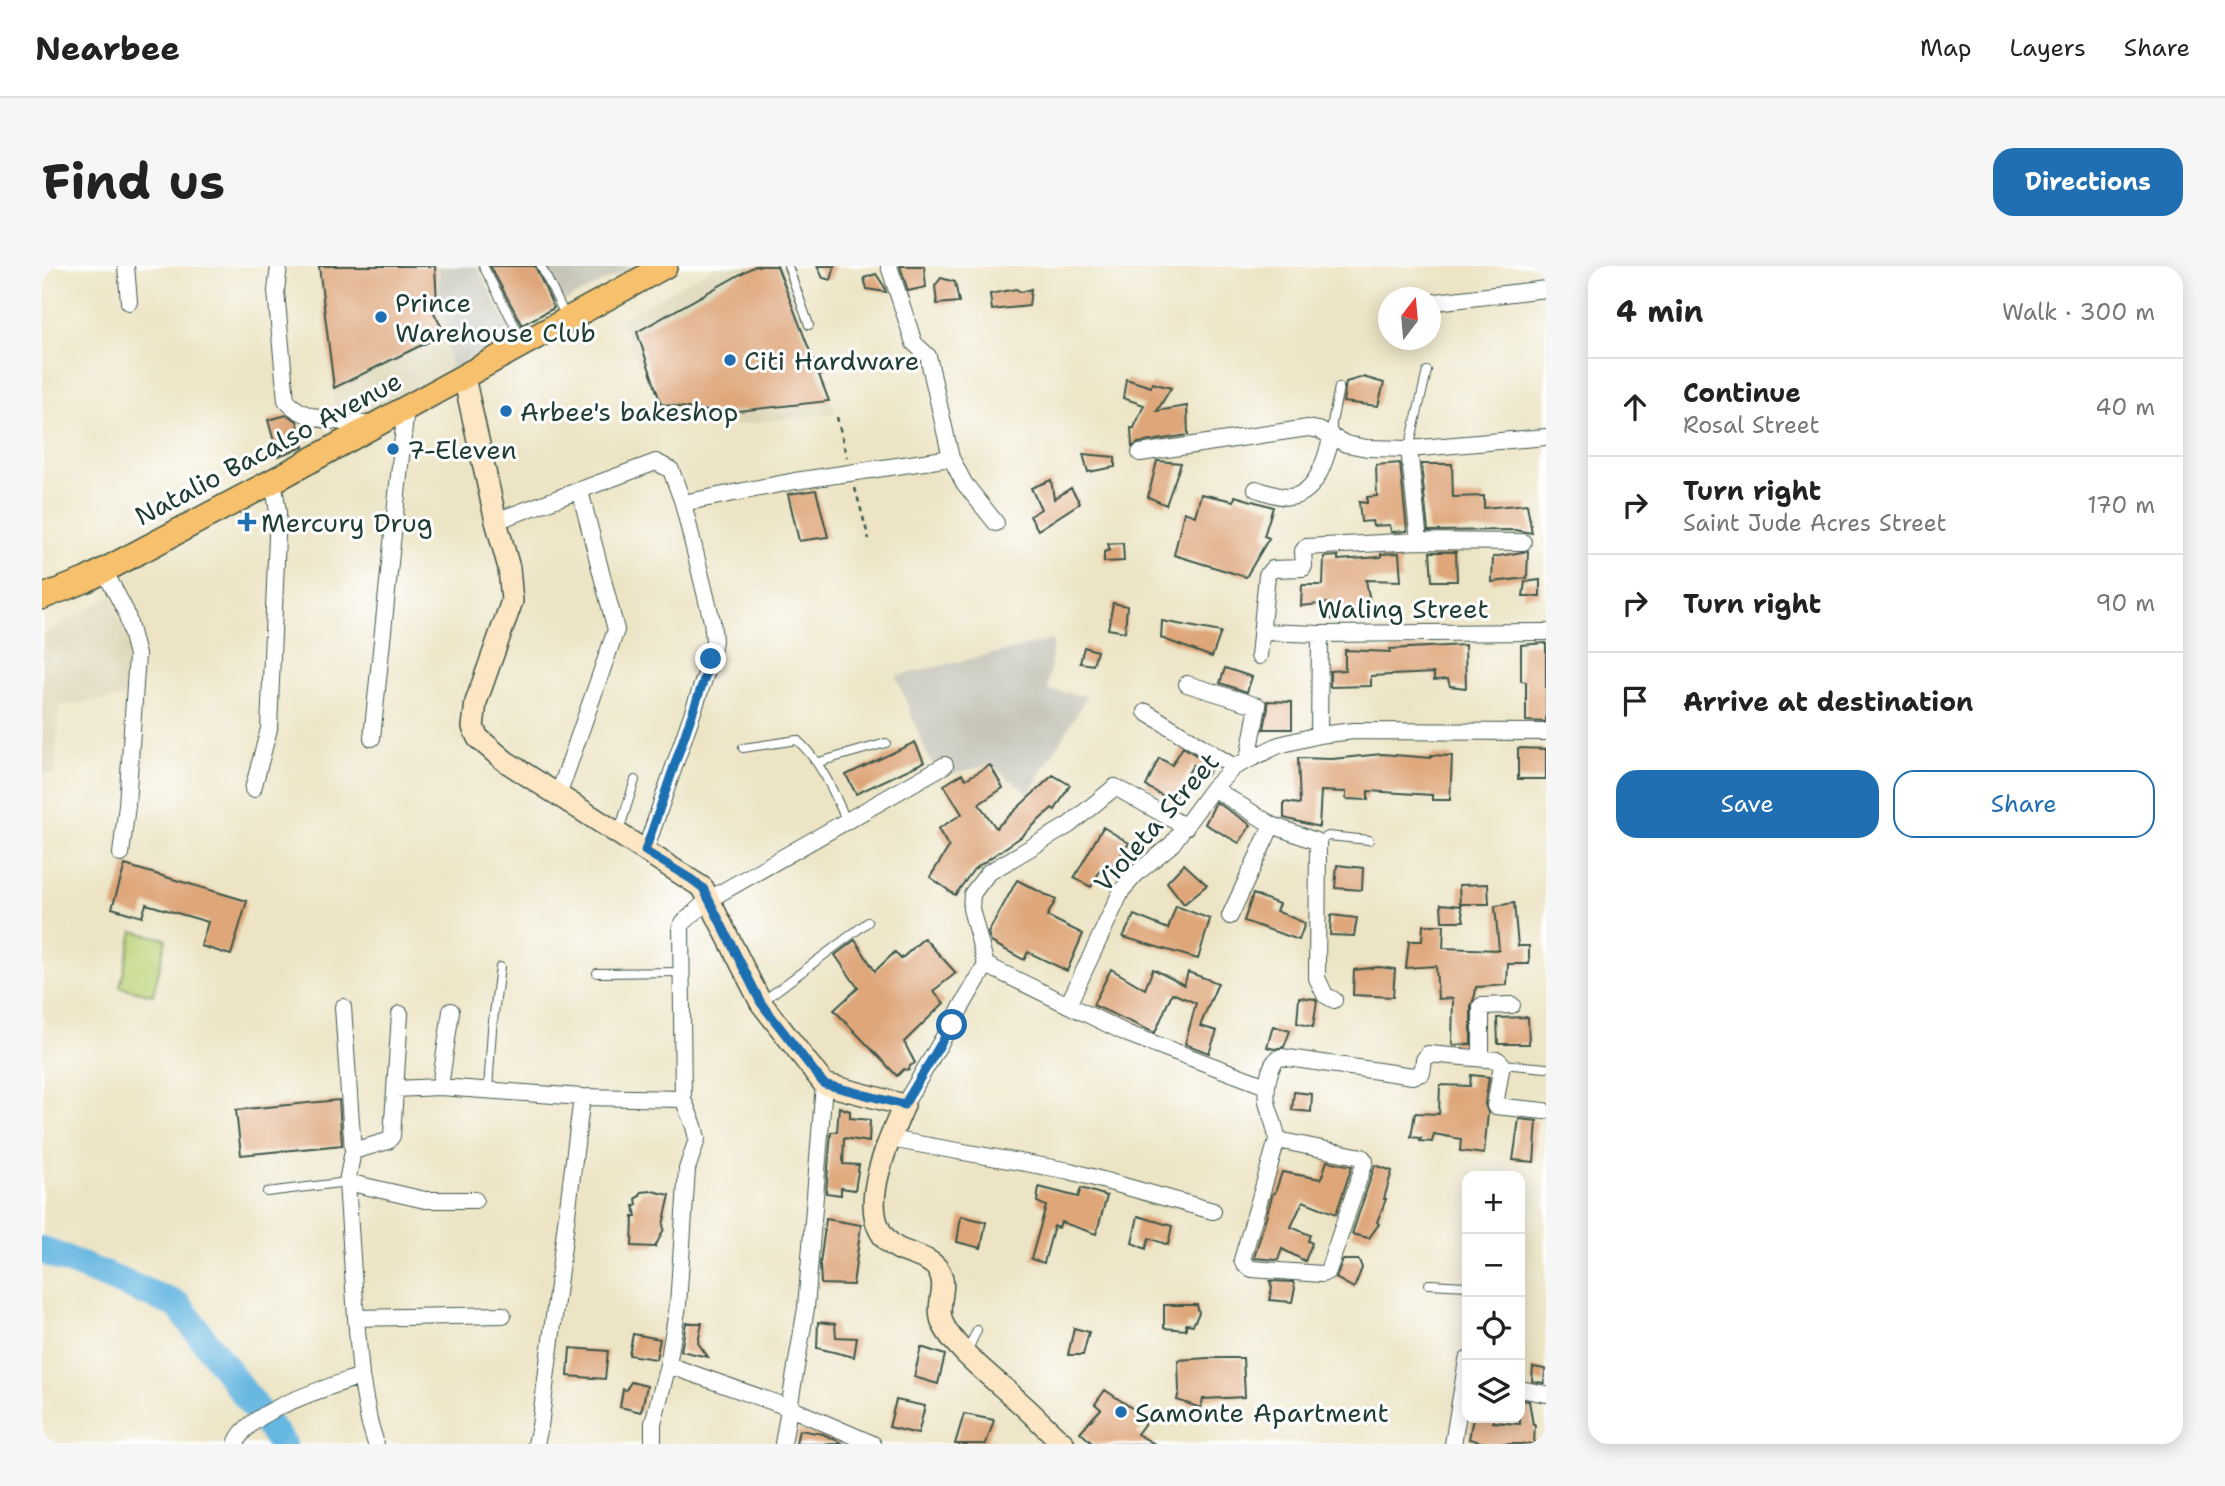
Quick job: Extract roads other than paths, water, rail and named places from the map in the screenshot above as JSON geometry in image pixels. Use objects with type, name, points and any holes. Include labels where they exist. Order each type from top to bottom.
[{"type":"main road","name":"Natalio Bacalso Avenue","points":[[43,597],[86,580],[273,481],[665,266]]},
{"type":"street","points":[[126,266],[129,302]]},
{"type":"street","points":[[279,266],[276,291],[286,400],[301,413],[373,425]]},
{"type":"street","points":[[889,266],[914,343],[928,356],[951,458],[964,483],[996,523]]},
{"type":"street","points":[[1441,301],[1546,289]]},
{"type":"street","points":[[464,377],[509,568],[512,601],[476,702],[473,727],[478,737],[505,761],[703,888],[761,1003],[824,1084],[904,1105]]},
{"type":"street","points":[[372,738],[406,407]]},
{"type":"street","points":[[1140,453],[1308,428],[1320,430],[1346,444],[1367,448],[1409,449],[1546,437]]},
{"type":"street","points":[[1256,489],[1290,497],[1298,494],[1322,471],[1332,436]]},
{"type":"street","points":[[1409,449],[1419,541]]},
{"type":"street","points":[[683,503],[795,481],[951,458]]},
{"type":"street","points":[[496,521],[656,462],[671,470],[683,503],[712,621],[714,640],[711,659],[645,851]]},
{"type":"street","points":[[253,789],[269,729],[278,512],[273,481]]},
{"type":"street","points":[[558,796],[616,630],[580,491]]},
{"type":"street","points":[[1259,656],[1267,575],[1272,569],[1303,568],[1303,551],[1306,547],[1419,541],[1523,542]]},
{"type":"street","points":[[104,570],[126,612],[136,655],[127,806],[121,855]]},
{"type":"street","name":"Waling Street","points":[[1261,632],[1546,632]]},
{"type":"street","points":[[1319,734],[1320,634]]},
{"type":"street","points":[[1146,712],[1241,763],[1258,706],[1187,684]]},
{"type":"street","name":"Violeta Street","points":[[1068,1005],[1122,890],[1137,873],[1172,845],[1213,788],[1241,763],[1279,745],[1319,734],[1366,731],[1546,732]]},
{"type":"street","points":[[653,1444],[653,1423],[668,1365],[678,1304],[687,1169],[697,1139],[683,1099],[683,923],[708,900],[945,765]]},
{"type":"street","points":[[1064,1444],[966,1354],[948,1332],[940,1317],[943,1281],[938,1269],[926,1260],[895,1247],[881,1232],[875,1217],[874,1193],[890,1139],[904,1105],[986,965],[971,909],[972,894],[988,873],[1069,825],[1115,787],[1186,827]]},
{"type":"street","points":[[1213,788],[1272,825],[1318,842],[1317,978],[1325,995],[1334,999]]},
{"type":"street","points":[[1230,916],[1272,825]]},
{"type":"street","points":[[986,965],[1129,1034],[1266,1086]]},
{"type":"street","points":[[1481,1057],[1480,1006],[1513,1005]]},
{"type":"street","points":[[343,1007],[353,1151],[347,1182],[356,1318],[361,1376],[376,1444]]},
{"type":"street","points":[[440,1087],[451,1011]]},
{"type":"street","points":[[353,1151],[392,1136],[400,1014]]},
{"type":"street","points":[[1277,1140],[1362,1157],[1365,1161],[1326,1274],[1252,1269],[1242,1260],[1277,1140],[1276,1128],[1266,1106],[1266,1086],[1275,1060],[1281,1057],[1413,1076],[1422,1073],[1428,1054],[1498,1060],[1502,1064],[1495,1106],[1544,1111]]},
{"type":"street","points":[[783,1444],[806,1308],[824,1084]]},
{"type":"street","points":[[395,1089],[440,1087],[582,1097],[683,1099]]},
{"type":"street","points":[[536,1444],[582,1097]]},
{"type":"street","points":[[890,1139],[1070,1171],[1213,1211]]},
{"type":"street","points":[[347,1182],[425,1200],[475,1200]]},
{"type":"street","points":[[356,1318],[503,1315]]},
{"type":"street","points":[[668,1365],[790,1408],[873,1444]]},
{"type":"street","points":[[236,1444],[238,1437],[248,1427],[290,1400],[361,1376]]},
{"type":"street","points":[[1525,1390],[1546,1394]]},
{"type":"street","points":[[1453,1444],[1462,1398]]},
{"type":"lane","points":[[483,266],[525,344]]},
{"type":"lane","points":[[541,266],[568,320]]},
{"type":"lane","points":[[788,266],[809,325]]},
{"type":"lane","points":[[1409,449],[1427,372]]},
{"type":"lane","points":[[1332,436],[1339,387]]},
{"type":"lane","points":[[743,748],[797,740],[810,756],[819,762],[846,820]]},
{"type":"lane","points":[[819,762],[886,743]]},
{"type":"lane","points":[[618,834],[635,780]]},
{"type":"lane","points":[[1318,842],[1328,836],[1369,840]]},
{"type":"lane","points":[[761,1003],[868,922]]},
{"type":"lane","points":[[488,1090],[500,967]]},
{"type":"lane","points":[[597,973],[682,972]]},
{"type":"lane","points":[[1502,1064],[1546,1068]]},
{"type":"lane","points":[[267,1192],[347,1182]]},
{"type":"lane","points":[[1429,1284],[1462,1286]]},
{"type":"lane","points":[[966,1354],[977,1330]]},
{"type":"waterway","points":[[42,1250],[178,1305],[282,1444]]},
{"type":"place","name":"Prince Warehouse Club","points":[[381,317]]},
{"type":"place","name":"Citi Hardware","points":[[730,360]]},
{"type":"place","name":"Arbee's bakeshop","points":[[506,411]]},
{"type":"place","name":"7-Eleven","points":[[393,449]]},
{"type":"place","name":"Mercury Drug","points":[[247,522]]},
{"type":"place","name":"Samonte Apartment","points":[[1121,1412]]}]
